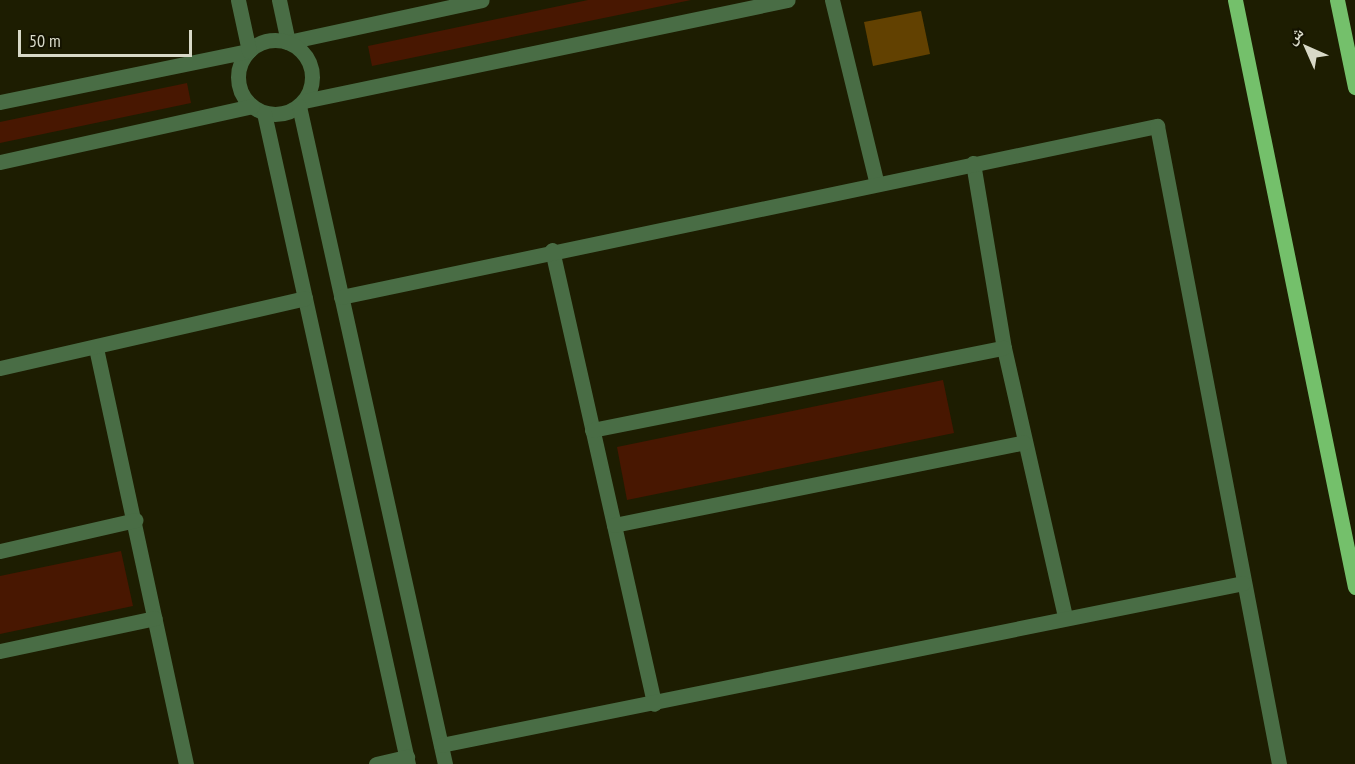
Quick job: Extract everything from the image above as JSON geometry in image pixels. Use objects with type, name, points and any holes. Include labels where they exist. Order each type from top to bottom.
[{"type":"main road","points":[[1235,0],[1355,587]]},
{"type":"main road","points":[[1337,0],[1355,87]]},
{"type":"street","points":[[238,0],[249,51],[238,76],[258,110],[305,298],[408,760],[376,764]]},
{"type":"street","points":[[279,0],[288,42],[311,67],[302,103],[341,297],[445,764]]},
{"type":"street","points":[[0,102],[249,51],[265,42],[288,42],[482,0]]},
{"type":"street","points":[[0,162],[302,103],[788,0]]},
{"type":"street","points":[[832,0],[876,181]]},
{"type":"street","points":[[341,297],[876,181],[1157,126],[1279,764]]},
{"type":"street","points":[[973,163],[1004,348],[1065,617]]},
{"type":"street","points":[[552,250],[654,704]]},
{"type":"street","points":[[0,368],[96,348],[305,298]]},
{"type":"street","points":[[96,348],[186,764]]},
{"type":"street","points":[[592,430],[1004,348]]},
{"type":"street","points":[[614,525],[1024,442]]},
{"type":"street","points":[[0,550],[135,520]]},
{"type":"street","points":[[441,745],[654,704],[1065,617],[1243,584]]},
{"type":"street","points":[[0,651],[155,618]]},
{"type":"shaded area","points":[[588,0],[691,0],[372,66],[368,46]]},
{"type":"shaded area","points":[[187,83],[191,103],[0,143],[0,122]]},
{"type":"shaded area","points":[[943,380],[954,433],[627,500],[617,447]]},
{"type":"shaded area","points":[[121,551],[133,606],[0,634],[0,576]]},
{"type":"building","points":[[921,11],[930,54],[873,66],[864,22]]}]
